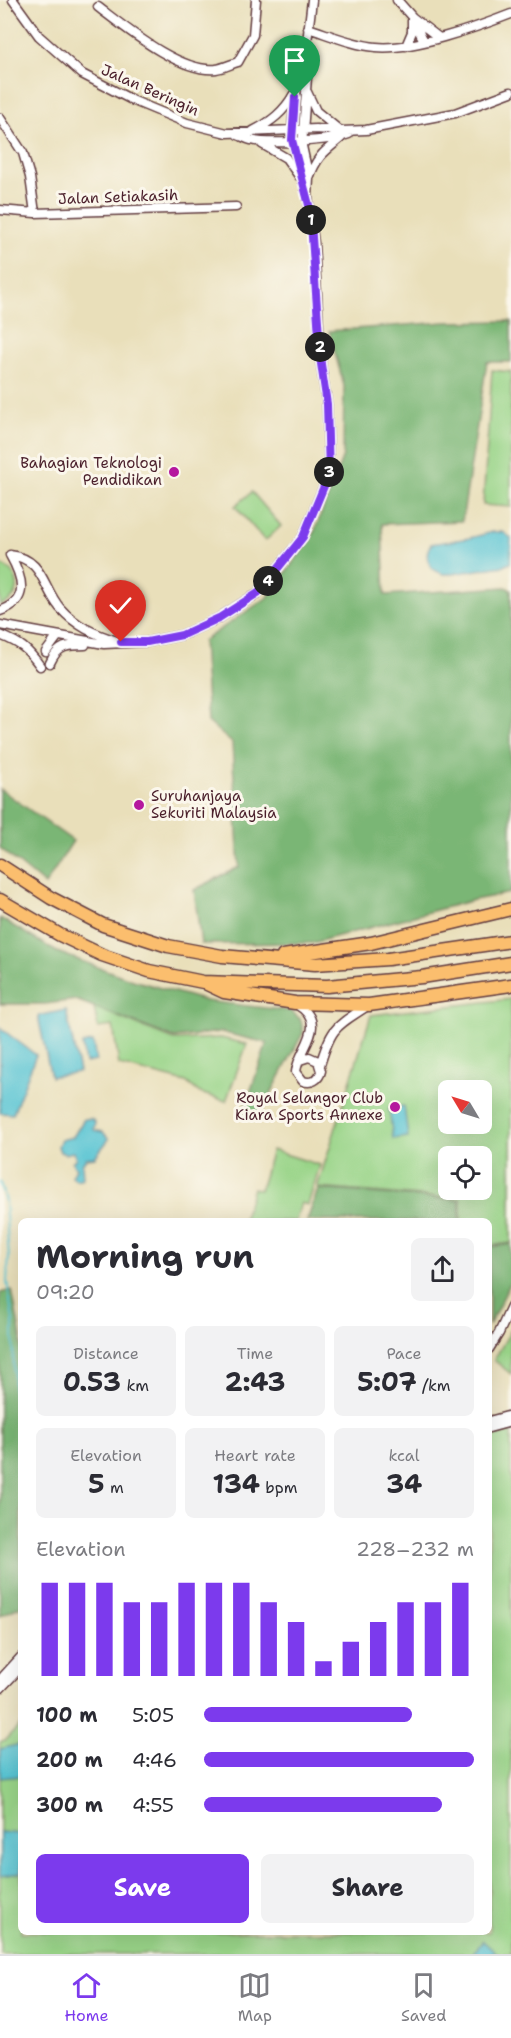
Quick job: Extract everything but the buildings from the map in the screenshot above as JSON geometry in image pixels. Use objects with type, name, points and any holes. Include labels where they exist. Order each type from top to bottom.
[{"type":"highway","points":[[0,858],[51,898]]},
{"type":"highway","points":[[0,865],[51,898],[103,925],[168,946],[222,956],[315,964],[388,959],[511,941]]},
{"type":"highway","points":[[0,900],[60,935],[102,955],[149,971],[203,982],[327,986],[422,977],[511,963]]},
{"type":"highway","points":[[258,958],[370,943],[511,909]]},
{"type":"highway","points":[[203,982],[224,992],[295,1003],[369,1005],[511,985]]},
{"type":"street","name":"Jalan Beringin","points":[[13,0],[39,36],[82,74],[134,101],[187,123],[237,134],[292,140],[327,140],[354,131],[455,113],[511,92]]},
{"type":"street","points":[[98,7],[146,42],[187,65],[214,69],[238,62],[253,35],[256,0]]},
{"type":"street","points":[[50,663],[55,653],[65,645],[147,642],[182,635],[219,618],[258,593],[303,537],[329,474],[327,404],[321,364],[314,243],[302,140],[305,59],[312,0]]},
{"type":"street","points":[[397,0],[412,17],[438,37]]},
{"type":"street","points":[[308,28],[378,48],[406,46],[511,14]]},
{"type":"street","points":[[406,46],[412,32],[412,17]]},
{"type":"street","points":[[412,17],[424,41]]},
{"type":"street","points":[[303,88],[295,97],[292,140],[306,180]]},
{"type":"street","points":[[303,88],[316,111],[343,134],[320,155],[306,180]]},
{"type":"street","points":[[303,88],[275,118],[251,136],[286,158],[306,180]]},
{"type":"street","points":[[0,118],[23,153],[30,177],[35,213]]},
{"type":"street","name":"Jalan Beringin","points":[[251,136],[302,129],[343,134]]},
{"type":"street","name":"Jalan Setiakasih","points":[[0,210],[35,213],[236,207]]},
{"type":"street","points":[[0,611],[12,607],[19,597],[21,576],[10,555],[17,556],[27,560],[40,572],[58,605],[76,623],[91,633],[121,642]]},
{"type":"street","points":[[0,625],[104,644]]},
{"type":"street","points":[[0,635],[29,650],[40,666]]},
{"type":"street","points":[[46,652],[58,636]]},
{"type":"street","points":[[295,1003],[303,1008],[312,1028],[296,1072],[306,1082],[313,1082],[318,1077],[327,1043],[340,1023],[369,1005]]},
{"type":"street","points":[[300,1060],[314,1058],[320,1065]]},
{"type":"street","points":[[492,1345],[511,1307]]},
{"type":"street","points":[[492,1420],[511,1415]]},
{"type":"street","points":[[492,1427],[511,1422]]},
{"type":"street","points":[[0,1680],[18,1660]]},
{"type":"street","points":[[0,1689],[18,1670]]},
{"type":"green space","points":[[511,321],[511,362],[487,362],[462,521],[382,524],[385,595],[506,587],[511,590],[511,893],[474,900],[312,943],[201,944],[194,890],[239,867],[232,743],[208,722],[203,641],[268,597],[313,535],[343,456],[344,386],[329,331],[445,322]]},
{"type":"green space","points":[[492,370],[511,372],[511,507],[483,505]]},
{"type":"green space","points":[[252,492],[281,526],[265,541],[235,506]]},
{"type":"green space","points":[[0,564],[7,568],[16,579],[17,591],[8,602],[0,605]]},
{"type":"green space","points":[[0,789],[73,841],[45,885],[0,848]]},
{"type":"green space","points":[[0,918],[57,952],[133,980],[206,1001],[291,1011],[301,1020],[303,1033],[258,1118],[243,1113],[267,1043],[220,1032],[174,1038],[76,1000],[45,1004],[0,1004]]},
{"type":"green space","name":"Royal Selangor Club Kiara Sports Annexe","points":[[511,999],[511,1243],[492,1246],[492,1218],[461,1218],[461,1200],[492,1200],[492,1146],[438,1146],[438,1197],[317,1188],[371,1015]]},
{"type":"green space","points":[[94,1007],[174,1040],[221,1038],[247,1044],[226,1101],[200,1093],[186,1082],[119,1065],[113,1026],[98,1028]]},
{"type":"green space","points":[[272,1150],[320,1165],[308,1205],[301,1203],[297,1218],[244,1218],[253,1188],[260,1190]]},
{"type":"green space","points":[[318,1189],[460,1200],[460,1218],[308,1218]]},
{"type":"green space","points":[[511,1244],[511,1282],[492,1319],[492,1247]]},
{"type":"green space","points":[[12,1290],[18,1321],[18,1607],[0,1616],[0,1293]]},
{"type":"green space","points":[[511,1330],[511,1374],[494,1360]]},
{"type":"green space","points":[[511,1432],[511,1954],[0,1954],[0,1742],[7,1739],[18,1727],[18,1935],[492,1935],[492,1437]]},
{"type":"water","points":[[503,532],[511,538],[510,563],[452,574],[443,574],[432,569],[427,556],[431,544]]},
{"type":"water","points":[[66,1010],[79,1072],[51,1077],[38,1016]]},
{"type":"water","points":[[0,1028],[36,1055],[13,1114],[0,1113]]},
{"type":"water","points":[[93,1042],[96,1061],[85,1063],[82,1044]]},
{"type":"water","points":[[404,1106],[408,1137],[393,1139],[389,1108]]},
{"type":"water","points":[[84,1119],[91,1119],[95,1122],[94,1130],[103,1132],[109,1139],[95,1157],[86,1158],[82,1164],[83,1178],[76,1180],[72,1176],[76,1168],[72,1162],[76,1158],[73,1152],[65,1154],[60,1152],[58,1146],[61,1140],[73,1137]]},
{"type":"water","points":[[18,1745],[18,1776],[0,1778],[0,1749]]},
{"type":"water","points":[[0,1832],[18,1834],[18,1873],[0,1876]]},
{"type":"water","points":[[483,1941],[497,1954],[472,1954]]},
{"type":"waterway","points":[[0,1182],[5,1201],[9,1257],[7,1281],[13,1321],[14,1395],[18,1421]]},
{"type":"place","name":"Bahagian Teknologi Pendidikan","points":[[174,472]]},
{"type":"place","name":"Suruhanjaya Sekuriti Malaysia","points":[[139,805]]},
{"type":"place","name":"Royal Selangor Club Kiara Sports Annexe","points":[[395,1107]]},
{"type":"route","points":[[121,642],[147,642],[182,635],[219,618],[258,593],[303,537],[329,474],[327,404],[321,364],[314,243],[308,197],[292,140],[295,97]]}]
